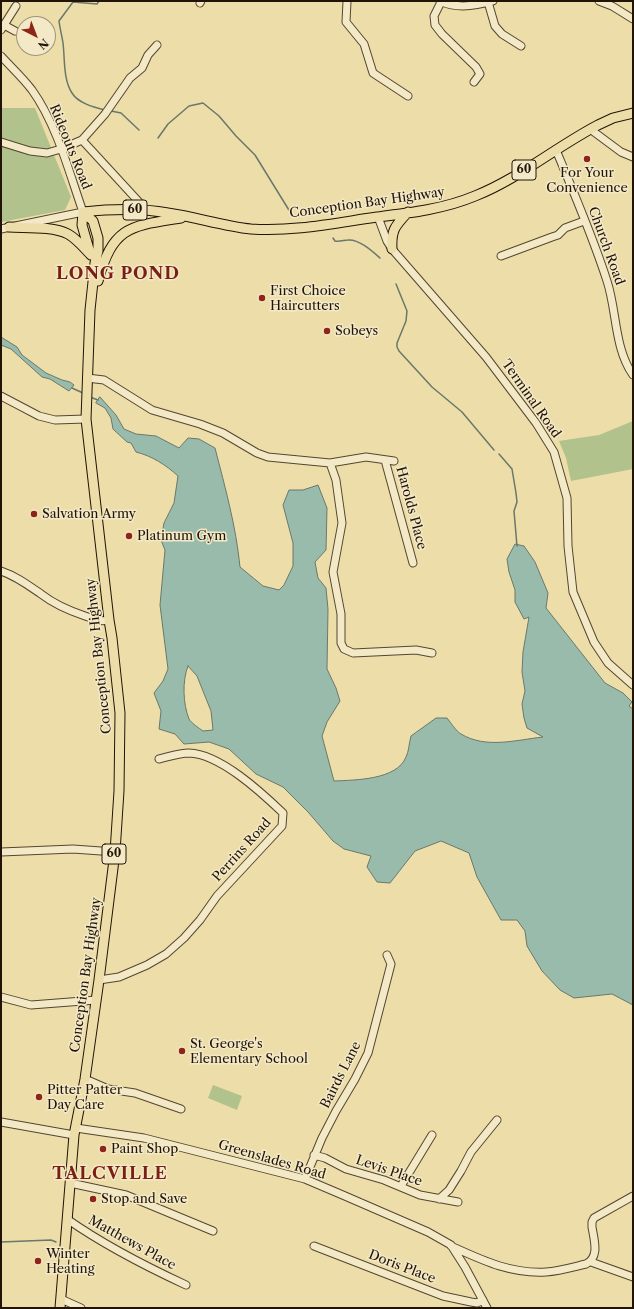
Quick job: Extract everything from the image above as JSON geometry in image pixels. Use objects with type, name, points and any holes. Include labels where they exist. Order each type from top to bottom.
[{"type":"main road","name":"Conception Bay Highway","points":[[60,1303],[75,1132],[85,1079],[99,980],[115,852],[119,783],[120,712],[86,419],[93,259],[88,249],[82,225],[83,212],[99,210],[138,210],[167,213],[239,227],[269,229],[305,227],[446,206],[476,196],[511,178],[590,129],[613,118],[633,113]]},
{"type":"main road","points":[[392,249],[393,231],[398,222],[408,212]]},
{"type":"main road","points":[[92,303],[104,260],[115,242],[122,234],[130,229],[144,224],[187,217]]},
{"type":"main road","points":[[5,228],[48,229],[61,231],[68,234],[93,259]]},
{"type":"street","points":[[347,1],[346,22],[364,44],[373,73],[408,96]]},
{"type":"street","points":[[474,82],[480,74],[476,67],[442,34],[435,25],[434,16],[441,1],[454,6],[480,5],[491,2],[495,26],[502,34],[521,46]]},
{"type":"street","points":[[599,1],[612,6],[633,19]]},
{"type":"street","points":[[15,31],[2,28],[16,6]]},
{"type":"street","points":[[1,142],[30,151],[47,153],[82,140],[105,114],[130,78],[142,68],[148,55],[157,45]]},
{"type":"street","name":"Rideouts Road","points":[[1,56],[32,90],[46,113],[61,149],[83,212]]},
{"type":"street","points":[[590,129],[621,152],[633,157]]},
{"type":"street","points":[[82,140],[139,202],[138,210]]},
{"type":"street","name":"Church Road","points":[[556,150],[608,282],[622,351],[628,368],[633,375]]},
{"type":"street","points":[[5,228],[83,212]]},
{"type":"street","name":"Terminal Road","points":[[378,217],[387,241],[392,249],[486,357],[536,422],[554,452],[567,498],[568,546],[573,592],[594,642],[608,663],[633,684]]},
{"type":"street","points":[[500,256],[558,235],[565,228],[584,220]]},
{"type":"street","points":[[87,380],[104,380],[152,410],[200,424],[223,433],[257,453],[268,457],[330,463],[366,457],[394,461]]},
{"type":"street","points":[[1,396],[39,416],[55,420],[86,419]]},
{"type":"street","name":"Harolds Place","points":[[385,460],[413,563]]},
{"type":"street","points":[[330,463],[336,480],[342,523],[333,572],[341,614],[341,643],[344,649],[353,653],[416,650],[432,653]]},
{"type":"street","points":[[1,571],[19,579],[42,595],[71,611],[97,620],[109,620]]},
{"type":"street","name":"Perrins Road","points":[[99,980],[119,977],[147,965],[166,954],[184,938],[200,920],[217,896],[282,826],[283,814],[265,795],[225,766],[205,756],[188,753],[159,759]]},
{"type":"street","points":[[1,852],[73,849],[115,852]]},
{"type":"street","name":"Bairds Lane","points":[[305,1179],[314,1155],[333,1118],[356,1079],[368,1053],[391,964],[387,955]]},
{"type":"street","points":[[1,996],[31,1005],[96,1000]]},
{"type":"street","points":[[85,1079],[108,1089],[135,1093],[181,1109]]},
{"type":"street","points":[[439,1199],[448,1190],[461,1171],[471,1152],[497,1120]]},
{"type":"street","name":"Greenslades Road","points":[[1,1122],[75,1132],[144,1138],[305,1179],[421,1229],[451,1245],[465,1267],[487,1308]]},
{"type":"street","points":[[401,1186],[432,1135]]},
{"type":"street","name":"Levis Place","points":[[314,1155],[325,1158],[346,1169],[384,1180],[420,1195],[458,1202]]},
{"type":"street","points":[[70,1182],[126,1194],[213,1231]]},
{"type":"street","points":[[591,1262],[595,1254],[592,1227],[594,1218],[633,1196]]},
{"type":"street","name":"Matthews Place","points":[[67,1219],[80,1229],[128,1256],[186,1285]]},
{"type":"street","points":[[451,1245],[493,1264],[516,1271],[548,1272],[591,1262],[633,1277]]},
{"type":"street","name":"Doris Place","points":[[314,1246],[443,1296],[471,1302],[482,1300]]},
{"type":"street","points":[[60,1303],[81,1308]]},
{"type":"green space","points":[[1,108],[35,108],[71,197],[65,210],[1,222]]},
{"type":"green space","points":[[633,421],[633,469],[571,481],[566,458],[559,441],[599,435]]},
{"type":"green space","points":[[213,1085],[242,1096],[237,1110],[208,1098]]},
{"type":"shaded area","points":[[1,337],[17,347],[22,355],[46,373],[74,385],[69,391],[50,379],[42,377],[11,349],[1,345]]},
{"type":"shaded area","points":[[100,397],[116,415],[124,429],[136,434],[156,436],[179,448],[188,438],[199,439],[215,448],[233,522],[240,567],[263,586],[279,590],[284,585],[293,566],[293,543],[283,505],[289,490],[303,490],[318,485],[327,508],[326,550],[315,562],[318,578],[326,588],[328,609],[327,669],[340,701],[327,722],[322,736],[334,781],[364,779],[385,774],[394,770],[401,765],[406,757],[411,736],[436,718],[447,718],[455,729],[461,734],[471,739],[481,741],[501,742],[543,737],[527,728],[524,718],[522,704],[525,691],[522,672],[523,652],[529,617],[524,619],[515,602],[515,590],[509,572],[507,559],[515,544],[524,546],[535,562],[548,593],[546,608],[605,683],[623,693],[632,702],[629,706],[633,709],[633,1005],[612,994],[574,998],[560,990],[542,971],[527,946],[525,931],[517,920],[501,920],[477,877],[469,853],[441,841],[415,851],[390,883],[377,882],[367,867],[371,856],[344,849],[333,841],[308,812],[283,787],[256,774],[229,749],[209,742],[184,744],[175,734],[159,729],[161,711],[154,693],[163,681],[168,669],[160,605],[165,550],[161,540],[164,523],[174,503],[178,476],[158,461],[136,452],[131,443],[127,442],[113,429],[111,418],[105,408],[96,403]],"holes":[[[188,666],[197,676],[211,711],[213,730],[203,731],[190,721],[187,713],[184,700],[184,685]]]},
{"type":"waterway","points":[[99,1],[97,4],[73,2],[59,21],[67,82],[72,93],[82,102],[105,110]]},
{"type":"waterway","points":[[158,138],[168,124],[189,106],[203,103],[219,116],[255,155],[292,215]]},
{"type":"waterway","points":[[111,111],[121,113],[139,130]]},
{"type":"waterway","points":[[333,238],[335,241],[357,241],[380,258]]},
{"type":"waterway","points":[[396,284],[407,311],[406,321],[397,343],[399,351],[432,387],[462,412],[494,450]]},
{"type":"waterway","points":[[72,388],[83,393]]},
{"type":"waterway","points":[[90,397],[98,400]]},
{"type":"waterway","points":[[499,454],[512,469],[517,502],[514,511],[517,546]]},
{"type":"waterway","points":[[1,1242],[51,1240],[56,1242]]},
{"type":"place","name":"For Your Convenience","points":[[587,159]]},
{"type":"place","name":"First Choice Haircutters","points":[[262,298]]},
{"type":"place","name":"Sobeys","points":[[327,331]]},
{"type":"place","name":"Salvation Army","points":[[34,514]]},
{"type":"place","name":"Platinum Gym","points":[[129,536]]},
{"type":"place","name":"St. George's Elementary School","points":[[182,1051]]},
{"type":"place","name":"Pitter Patter Day Care","points":[[39,1097]]},
{"type":"place","name":"Paint Shop","points":[[103,1149]]},
{"type":"place","name":"Stop and Save","points":[[93,1199]]},
{"type":"place","name":"Winter Heating","points":[[38,1261]]},
{"type":"district","name":"LONG POND","points":[[118,274]]},
{"type":"district","name":"TALCVILLE","points":[[110,1174]]}]
